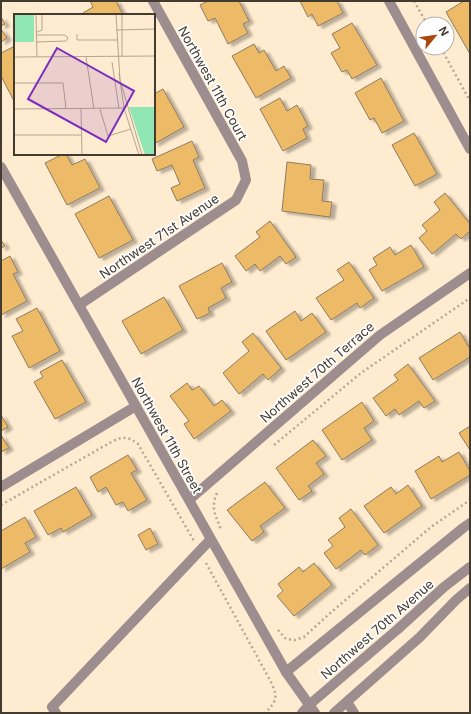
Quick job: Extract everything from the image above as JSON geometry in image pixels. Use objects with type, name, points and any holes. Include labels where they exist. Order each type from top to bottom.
[{"type":"street","name":"Northwest 11th Court","points":[[153,1],[242,161],[246,180]]},
{"type":"street","points":[[389,1],[470,149]]},
{"type":"street","name":"Northwest 11th Street","points":[[1,167],[189,500],[210,540],[286,672],[312,709]]},
{"type":"street","name":"Northwest 71st Avenue","points":[[79,305],[236,200],[246,180]]},
{"type":"street","name":"Northwest 70th Terrace","points":[[189,500],[380,335],[470,273]]},
{"type":"street","points":[[1,487],[136,406]]},
{"type":"street","points":[[286,672],[470,523]]},
{"type":"street","points":[[56,713],[52,707],[210,540]]},
{"type":"street","name":"Northwest 70th Avenue","points":[[302,713],[312,709],[444,587],[470,567]]},
{"type":"street","points":[[334,713],[420,637],[456,600],[470,588]]},
{"type":"street","points":[[347,702],[354,713]]},
{"type":"path","points":[[414,1],[422,16]]},
{"type":"path","points":[[445,56],[470,101]]},
{"type":"path","points":[[271,448],[361,373],[470,298]]},
{"type":"path","points":[[1,506],[119,438],[129,438],[138,444],[200,551],[276,692],[276,699],[270,709],[265,713]]},
{"type":"path","points":[[217,492],[214,499],[213,508],[223,534]]},
{"type":"path","points":[[274,624],[278,631],[286,639],[294,640],[304,637],[431,527],[470,500]]},
{"type":"building","points":[[90,1],[116,1],[122,14],[84,14],[93,7]]},
{"type":"building","points":[[208,1],[239,1],[249,21],[243,24],[248,33],[228,44],[215,18],[208,21],[200,5]]},
{"type":"building","points":[[300,1],[337,1],[343,13],[318,26],[312,14],[308,17]]},
{"type":"building","points":[[464,1],[470,1],[470,54],[455,28],[455,16],[448,16],[446,12]]},
{"type":"building","points":[[1,17],[5,24],[1,26]]},
{"type":"building","points":[[352,23],[377,65],[352,79],[347,70],[342,72],[331,53],[340,48],[332,34]]},
{"type":"building","points":[[1,29],[7,38],[1,42]]},
{"type":"building","points":[[254,44],[259,53],[264,50],[276,71],[284,66],[291,78],[256,98],[232,56]]},
{"type":"building","points":[[14,46],[14,101],[1,76],[1,53]]},
{"type":"building","points":[[381,78],[404,121],[382,133],[374,118],[370,120],[355,93]]},
{"type":"building","points":[[163,89],[184,127],[155,143],[155,93]]},
{"type":"building","points":[[280,98],[287,111],[297,105],[308,126],[303,129],[307,138],[283,151],[260,109]]},
{"type":"building","points":[[414,133],[437,174],[415,186],[392,145]]},
{"type":"building","points":[[192,141],[199,157],[193,160],[205,188],[177,201],[171,188],[180,184],[172,165],[157,171],[152,159]]},
{"type":"building","points":[[61,155],[67,155],[72,165],[85,159],[100,188],[67,205],[45,163]]},
{"type":"building","points":[[287,162],[311,165],[310,179],[324,180],[322,201],[332,202],[330,217],[282,211]]},
{"type":"building","points":[[445,193],[470,224],[470,231],[461,239],[456,234],[432,254],[419,238],[427,231],[422,225],[440,210],[434,202]]},
{"type":"building","points":[[109,196],[133,240],[99,258],[75,214]]},
{"type":"building","points":[[270,221],[296,257],[286,264],[280,256],[260,271],[255,264],[246,271],[235,256],[260,237],[256,232]]},
{"type":"building","points":[[1,240],[5,246],[1,248]]},
{"type":"building","points":[[411,245],[424,267],[382,291],[369,270],[377,265],[373,258],[390,247],[395,255]]},
{"type":"building","points":[[10,256],[18,272],[13,274],[27,301],[1,315],[1,261]]},
{"type":"building","points":[[349,262],[374,298],[360,308],[357,303],[331,320],[316,298],[344,280],[337,270]]},
{"type":"building","points":[[222,263],[232,282],[221,288],[226,298],[208,308],[210,313],[197,319],[179,286]]},
{"type":"building","points":[[164,297],[183,330],[141,354],[122,321]]},
{"type":"building","points":[[37,308],[60,351],[29,368],[12,336],[23,331],[16,319]]},
{"type":"building","points":[[295,311],[301,321],[312,313],[326,332],[286,360],[266,331]]},
{"type":"building","points":[[460,332],[470,349],[470,357],[433,380],[419,358]]},
{"type":"building","points":[[253,333],[281,368],[268,380],[263,374],[239,394],[223,373],[249,351],[242,342]]},
{"type":"building","points":[[62,360],[86,402],[55,419],[34,382],[43,377],[40,372]]},
{"type":"building","points":[[408,364],[435,401],[424,408],[419,401],[399,415],[395,409],[386,416],[373,398],[398,380],[394,375]]},
{"type":"building","points":[[187,383],[192,390],[199,386],[214,406],[222,400],[231,411],[194,439],[184,424],[189,421],[170,396]]},
{"type":"building","points":[[362,402],[374,421],[364,428],[372,440],[342,460],[322,430]]},
{"type":"building","points":[[1,415],[8,427],[1,431]]},
{"type":"building","points":[[470,426],[470,450],[459,433]]},
{"type":"building","points":[[1,435],[9,448],[1,452]]},
{"type":"building","points":[[313,440],[326,456],[316,463],[324,474],[308,486],[312,491],[299,500],[276,468]]},
{"type":"building","points":[[459,452],[470,471],[470,475],[431,499],[415,471],[439,456],[442,462]]},
{"type":"building","points":[[128,455],[137,470],[131,473],[147,500],[128,511],[123,502],[116,505],[106,487],[98,492],[90,477]]},
{"type":"building","points":[[265,482],[285,508],[260,526],[264,532],[252,541],[227,510]]},
{"type":"building","points":[[408,485],[422,506],[384,533],[364,506],[391,487],[396,494]]},
{"type":"building","points":[[76,487],[92,515],[63,532],[61,528],[48,535],[34,511]]},
{"type":"building","points":[[351,509],[378,545],[365,555],[361,550],[336,569],[324,553],[333,546],[328,540],[345,527],[339,518]]},
{"type":"building","points":[[25,517],[36,537],[25,543],[30,552],[1,569],[1,531]]},
{"type":"building","points":[[150,528],[158,544],[146,550],[138,535]]},
{"type":"building","points":[[314,563],[332,585],[294,616],[277,596],[283,591],[278,584],[299,567],[303,572]]}]
